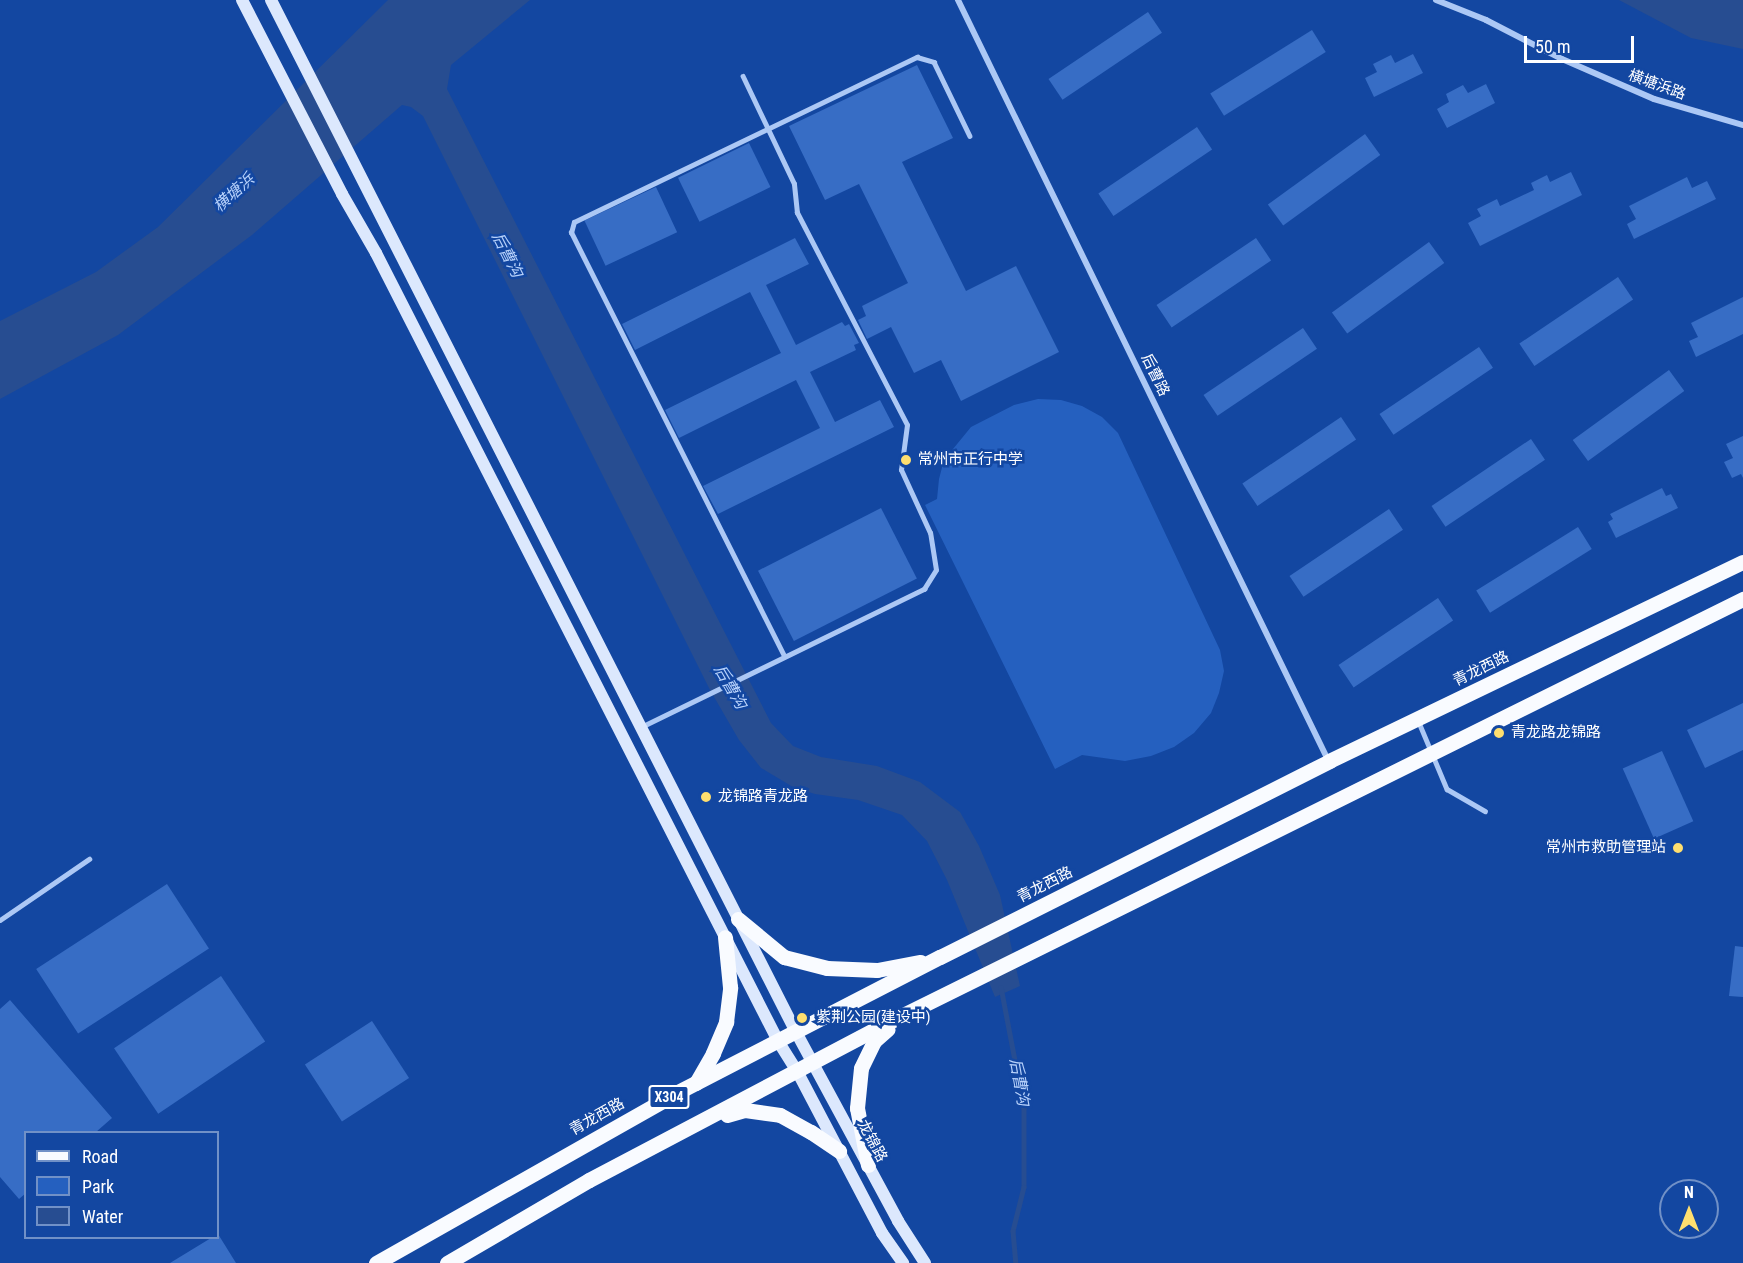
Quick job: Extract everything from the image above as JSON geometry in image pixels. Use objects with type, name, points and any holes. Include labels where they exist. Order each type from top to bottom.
[{"type":"main road","points":[[242,0],[273,64],[376,253],[778,1041],[797,1071],[882,1233],[903,1263]]},
{"type":"main road","name":"龙锦路","points":[[271,0],[796,1032],[898,1221],[925,1263]]},
{"type":"main road","name":"青龙西路","points":[[376,1263],[419,1236],[696,1083],[940,957],[1329,761],[1743,562]]},
{"type":"main road","points":[[447,1263],[589,1180],[903,1015],[1743,599]]},
{"type":"main road","points":[[738,919],[784,957],[827,968],[877,970],[940,957]]},
{"type":"main road","points":[[696,1083],[713,1053],[726,1022],[730,987],[725,937]]},
{"type":"main road","points":[[868,1165],[857,1108],[861,1068],[874,1041],[903,1015]]},
{"type":"main road","points":[[695,1124],[745,1110],[780,1115],[839,1151]]},
{"type":"street","name":"后曹路","points":[[958,0],[1329,761]]},
{"type":"street","name":"横塘浜路","points":[[1436,0],[1486,20],[1562,59],[1654,99],[1743,125]]},
{"type":"lane","points":[[784,656],[571,232],[574,222],[917,57],[934,62],[970,136]]},
{"type":"lane","points":[[640,727],[924,589],[936,570],[930,533],[901,470],[906,425],[797,213],[794,184],[743,77]]},
{"type":"lane","points":[[1418,720],[1447,789],[1485,811]]},
{"type":"lane","points":[[0,920],[89,859]]},
{"type":"green space","points":[[1038,399],[1061,400],[1082,406],[1102,417],[1118,433],[1220,650],[1224,671],[1211,713],[1194,733],[1174,747],[1151,756],[1125,761],[1082,755],[1055,769],[925,505],[937,499],[944,460],[971,427],[1014,405]]},
{"type":"water","name":"横塘浜","points":[[388,0],[530,0],[451,65],[447,89],[771,723],[793,746],[821,757],[877,766],[920,782],[960,812],[979,846],[1000,895],[1020,986],[995,997],[947,880],[927,841],[902,815],[858,800],[815,794],[793,787],[761,768],[739,740],[710,690],[423,116],[411,107],[402,105],[252,235],[118,335],[0,399],[0,321],[96,272],[158,227]]},
{"type":"water","points":[[1619,0],[1743,0],[1743,49],[1691,38]]},
{"type":"building","points":[[1148,12],[1162,33],[1062,100],[1049,79]]},
{"type":"building","points":[[1312,30],[1326,52],[1224,116],[1210,94]]},
{"type":"building","points":[[1413,54],[1423,73],[1374,97],[1365,78],[1377,72],[1373,64],[1391,55],[1395,63]]},
{"type":"building","points":[[917,65],[953,138],[902,162],[966,291],[1016,266],[1059,352],[961,401],[941,360],[914,373],[891,327],[867,339],[858,320],[866,316],[862,306],[908,283],[859,184],[825,200],[789,126]]},
{"type":"building","points":[[1486,84],[1495,103],[1447,128],[1437,109],[1449,102],[1446,94],[1463,85],[1468,93]]},
{"type":"building","points":[[1197,127],[1212,149],[1113,216],[1098,194]]},
{"type":"building","points":[[1365,134],[1380,155],[1283,226],[1268,205]]},
{"type":"building","points":[[749,143],[770,187],[699,222],[678,178]]},
{"type":"building","points":[[1571,172],[1582,195],[1480,246],[1468,223],[1481,216],[1477,209],[1497,199],[1500,206],[1534,190],[1531,183],[1547,175],[1550,182]]},
{"type":"building","points":[[1687,177],[1692,188],[1707,181],[1716,199],[1634,239],[1627,224],[1636,219],[1629,206]]},
{"type":"building","points":[[656,187],[677,232],[606,266],[584,220]]},
{"type":"building","points":[[795,238],[809,264],[766,285],[796,345],[842,322],[845,326],[849,324],[859,343],[854,345],[856,350],[810,372],[835,422],[880,400],[894,427],[718,514],[703,486],[820,428],[796,380],[679,438],[665,410],[781,353],[750,292],[635,350],[622,324]]},
{"type":"building","points":[[1256,238],[1271,260],[1172,327],[1157,305]]},
{"type":"building","points":[[1429,242],[1444,263],[1347,334],[1332,313]]},
{"type":"building","points":[[1618,277],[1633,299],[1534,366],[1519,344]]},
{"type":"building","points":[[1743,297],[1743,334],[1696,357],[1689,341],[1698,337],[1691,323]]},
{"type":"building","points":[[1303,328],[1317,349],[1217,416],[1204,395]]},
{"type":"building","points":[[1479,347],[1493,368],[1393,435],[1380,414]]},
{"type":"building","points":[[1669,370],[1684,391],[1588,461],[1573,440]]},
{"type":"building","points":[[1341,417],[1356,439],[1257,506],[1242,484]]},
{"type":"building","points":[[1743,436],[1743,478],[1741,474],[1732,478],[1724,462],[1733,458],[1726,444]]},
{"type":"building","points":[[1531,439],[1545,460],[1445,527],[1432,506]]},
{"type":"building","points":[[1662,488],[1666,496],[1671,494],[1678,508],[1616,538],[1608,522],[1613,519],[1610,514]]},
{"type":"building","points":[[881,508],[917,578],[794,641],[758,571]]},
{"type":"building","points":[[1389,509],[1403,530],[1303,597],[1290,576]]},
{"type":"building","points":[[1578,527],[1592,549],[1490,613],[1476,591]]},
{"type":"building","points":[[1438,598],[1453,620],[1354,687],[1339,665]]},
{"type":"building","points":[[1743,703],[1743,750],[1705,768],[1687,730]]},
{"type":"building","points":[[1662,751],[1693,821],[1654,839],[1623,768]]},
{"type":"building","points":[[167,884],[209,949],[78,1034],[36,969]]},
{"type":"building","points":[[1735,946],[1743,947],[1743,997],[1729,996]]},
{"type":"building","points":[[221,976],[265,1041],[158,1114],[114,1048]]},
{"type":"building","points":[[10,1000],[112,1118],[97,1131],[24,1131],[24,1195],[19,1199],[0,1177],[0,1009]]},
{"type":"building","points":[[372,1021],[409,1078],[342,1122],[305,1065]]},
{"type":"building","points":[[219,1236],[236,1263],[170,1263],[209,1239],[219,1239]]},
{"type":"waterway","name":"后曹沟","points":[[1001,987],[1024,1108],[1024,1187],[1013,1231],[1016,1263]]},
{"type":"place","name":"常州市正行中学","points":[[906,460]]},
{"type":"place","name":"青龙路龙锦路","points":[[1499,733]]},
{"type":"place","name":"龙锦路青龙路","points":[[706,797]]},
{"type":"place","name":"常州市救助管理站","points":[[1678,848]]},
{"type":"place","name":"紫荆公园(建设中)","points":[[802,1018]]}]
